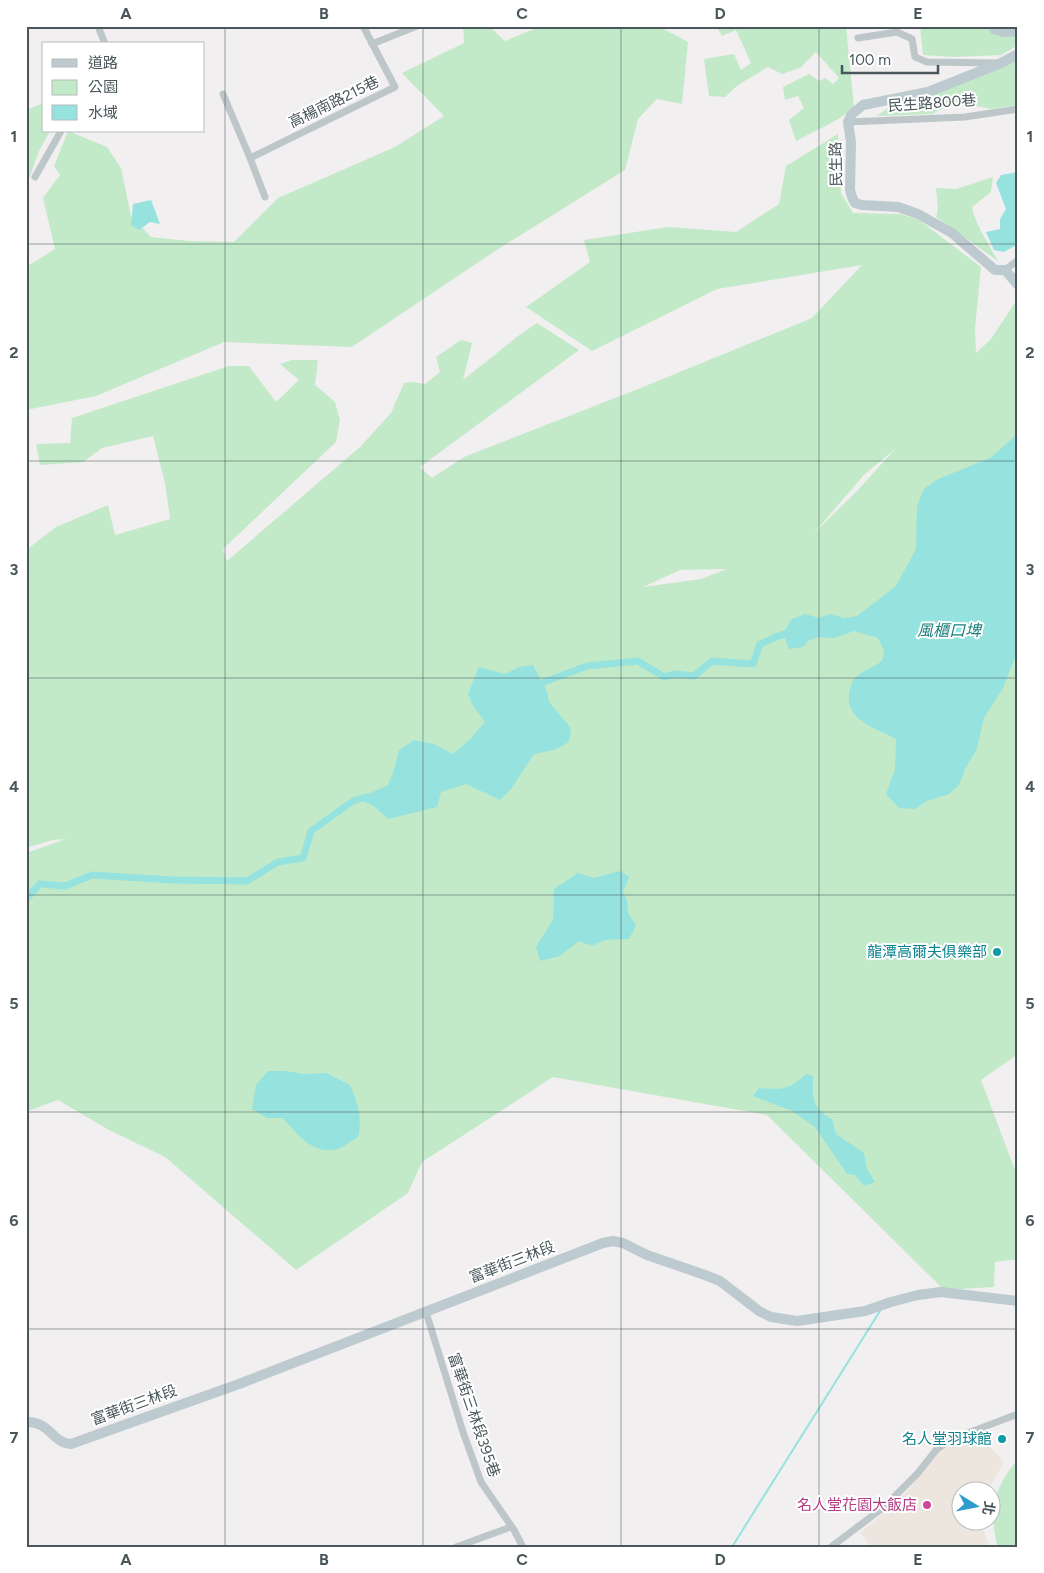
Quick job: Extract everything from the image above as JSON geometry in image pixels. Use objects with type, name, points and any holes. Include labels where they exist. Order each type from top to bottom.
[{"type":"street","points":[[98,26],[104,42]]},
{"type":"street","name":"高楊南路215巷","points":[[250,158],[395,87],[363,26]]},
{"type":"street","points":[[372,44],[417,26]]},
{"type":"street","points":[[993,26],[998,32],[1018,32]]},
{"type":"street","points":[[858,38],[897,32],[912,39],[915,57],[927,62],[1001,63]]},
{"type":"street","name":"民生路","points":[[1018,54],[1001,63],[928,92],[863,105],[852,114],[848,122],[851,142],[850,190],[855,203],[898,207],[918,214],[952,233],[995,270],[1005,270],[1018,285]]},
{"type":"street","points":[[223,94],[250,158],[264,198]]},
{"type":"street","name":"民生路800巷","points":[[848,122],[966,117],[1018,109]]},
{"type":"street","points":[[35,176],[61,132]]},
{"type":"street","points":[[1005,270],[1018,260]]},
{"type":"street","name":"富華街三林段","points":[[26,1422],[33,1421],[42,1424],[61,1440],[71,1444],[247,1381],[603,1243],[613,1241],[623,1243],[647,1255],[720,1281],[759,1311],[771,1317],[797,1321],[865,1312],[918,1294],[941,1292],[1018,1301]]},
{"type":"street","name":"富華街三林段395巷","points":[[426,1312],[463,1432],[481,1482],[514,1530],[522,1547]]},
{"type":"street","points":[[831,1547],[884,1507],[917,1474],[937,1448],[952,1439],[1018,1414]]},
{"type":"street","points":[[456,1547],[511,1527]]},
{"type":"shaded area","points":[[963,1438],[981,1438],[1004,1462],[994,1480],[952,1480],[952,1530],[983,1530],[990,1547],[871,1547],[860,1533],[900,1499],[941,1450]]},
{"type":"green space","points":[[463,26],[489,26],[505,41],[541,26],[658,26],[688,42],[682,104],[657,99],[638,119],[625,170],[495,251],[352,347],[224,342],[96,396],[26,410],[26,267],[55,249],[43,198],[60,175],[54,166],[68,132],[107,147],[121,168],[131,216],[151,237],[189,241],[234,242],[278,198],[395,147],[444,116],[402,73],[464,43]]},
{"type":"green space","points":[[716,26],[846,26],[854,108],[833,122],[796,141],[789,120],[804,108],[798,96],[785,100],[783,87],[809,74],[819,81],[825,78],[833,84],[839,78],[816,52],[800,68],[782,74],[768,67],[738,85],[725,97],[709,96],[704,59],[734,54],[741,70],[751,63],[736,30],[722,36]]},
{"type":"green space","points":[[920,26],[986,26],[997,32],[1018,32],[1018,45],[1001,55],[954,57],[923,55]]},
{"type":"green space","points":[[1018,56],[1018,105],[991,109],[956,102],[932,114],[876,116],[892,106],[981,75]]},
{"type":"green space","points":[[42,104],[42,132],[49,132],[39,151],[26,187],[26,110]]},
{"type":"green space","points":[[838,134],[841,193],[853,213],[900,214],[919,220],[981,267],[975,328],[976,353],[991,339],[1018,298],[1018,355],[1016,357],[1018,358],[1018,1054],[981,1080],[1018,1178],[1018,1259],[995,1262],[994,1287],[944,1290],[767,1115],[553,1077],[422,1162],[408,1193],[296,1270],[165,1157],[109,1130],[58,1100],[26,1112],[26,853],[66,839],[53,840],[26,848],[26,609],[28,609],[26,550],[56,527],[108,505],[115,535],[170,519],[165,483],[153,436],[102,448],[83,462],[40,465],[36,444],[70,443],[72,418],[229,366],[249,366],[276,402],[299,380],[280,364],[292,360],[318,360],[315,385],[335,402],[340,420],[336,442],[223,549],[227,561],[360,447],[391,413],[404,383],[425,384],[440,372],[436,357],[461,340],[472,343],[463,380],[537,323],[579,350],[420,467],[432,478],[464,457],[812,318],[862,265],[717,289],[592,351],[526,307],[590,262],[584,240],[668,227],[736,232],[779,204],[786,166]],"holes":[[[895,449],[856,492],[813,534],[864,475]],[[727,569],[701,579],[643,587],[680,570]]]},
{"type":"green space","points":[[993,177],[991,192],[972,207],[979,227],[998,261],[936,217],[938,209],[936,188],[956,189]]},
{"type":"green space","points":[[1018,1460],[1018,1547],[998,1547],[995,1530],[1002,1530],[1002,1481]]},
{"type":"water","points":[[1018,172],[1018,244],[1004,252],[994,250],[986,232],[1000,229],[1000,219],[1006,209],[996,183],[1001,175]]},
{"type":"water","points":[[151,200],[160,224],[150,222],[139,230],[131,225],[133,204]]},
{"type":"water","name":"風櫃口埤","points":[[1018,426],[1018,650],[1003,688],[984,718],[977,749],[966,767],[959,785],[949,794],[927,801],[915,809],[899,808],[886,794],[895,769],[896,739],[872,728],[858,718],[849,704],[850,690],[855,678],[882,661],[884,651],[878,638],[854,631],[834,638],[818,637],[808,641],[803,647],[789,649],[783,633],[792,619],[805,614],[819,618],[830,614],[844,618],[857,616],[896,586],[916,549],[917,506],[924,489],[938,479],[990,458],[1014,437]]},
{"type":"water","points":[[533,665],[547,692],[549,702],[571,728],[569,742],[554,750],[534,754],[511,789],[500,800],[466,784],[441,792],[437,807],[388,819],[374,806],[357,799],[388,785],[399,750],[414,740],[434,744],[453,754],[470,739],[485,722],[472,704],[468,694],[479,667],[505,674],[519,667]]},
{"type":"water","points":[[620,871],[629,877],[623,892],[627,900],[628,913],[636,925],[629,939],[605,940],[592,946],[579,941],[560,956],[540,961],[536,947],[553,920],[554,889],[578,873],[594,878]]},
{"type":"water","points":[[268,1071],[304,1074],[326,1073],[350,1085],[360,1117],[358,1137],[343,1147],[334,1150],[318,1148],[305,1141],[283,1118],[267,1118],[252,1109],[256,1085]]},
{"type":"water","points":[[806,1074],[813,1076],[813,1096],[816,1106],[832,1119],[836,1134],[864,1153],[867,1169],[875,1182],[864,1186],[855,1175],[847,1174],[815,1127],[792,1111],[753,1096],[759,1088],[785,1088]]},
{"type":"waterway","points":[[536,690],[544,682],[587,666],[638,661],[664,677],[676,674],[694,676],[712,661],[753,664],[760,644],[793,632]]},
{"type":"waterway","points":[[26,899],[40,884],[65,886],[92,875],[173,880],[247,881],[278,862],[303,858],[311,831],[353,801],[366,797]]},
{"type":"waterway","points":[[732,1547],[880,1311]]},
{"type":"place","name":"龍潭高爾夫俱樂部","points":[[997,952]]},
{"type":"place","name":"名人堂羽球館","points":[[1002,1439]]},
{"type":"place","name":"名人堂花園大飯店","points":[[927,1505]]}]
